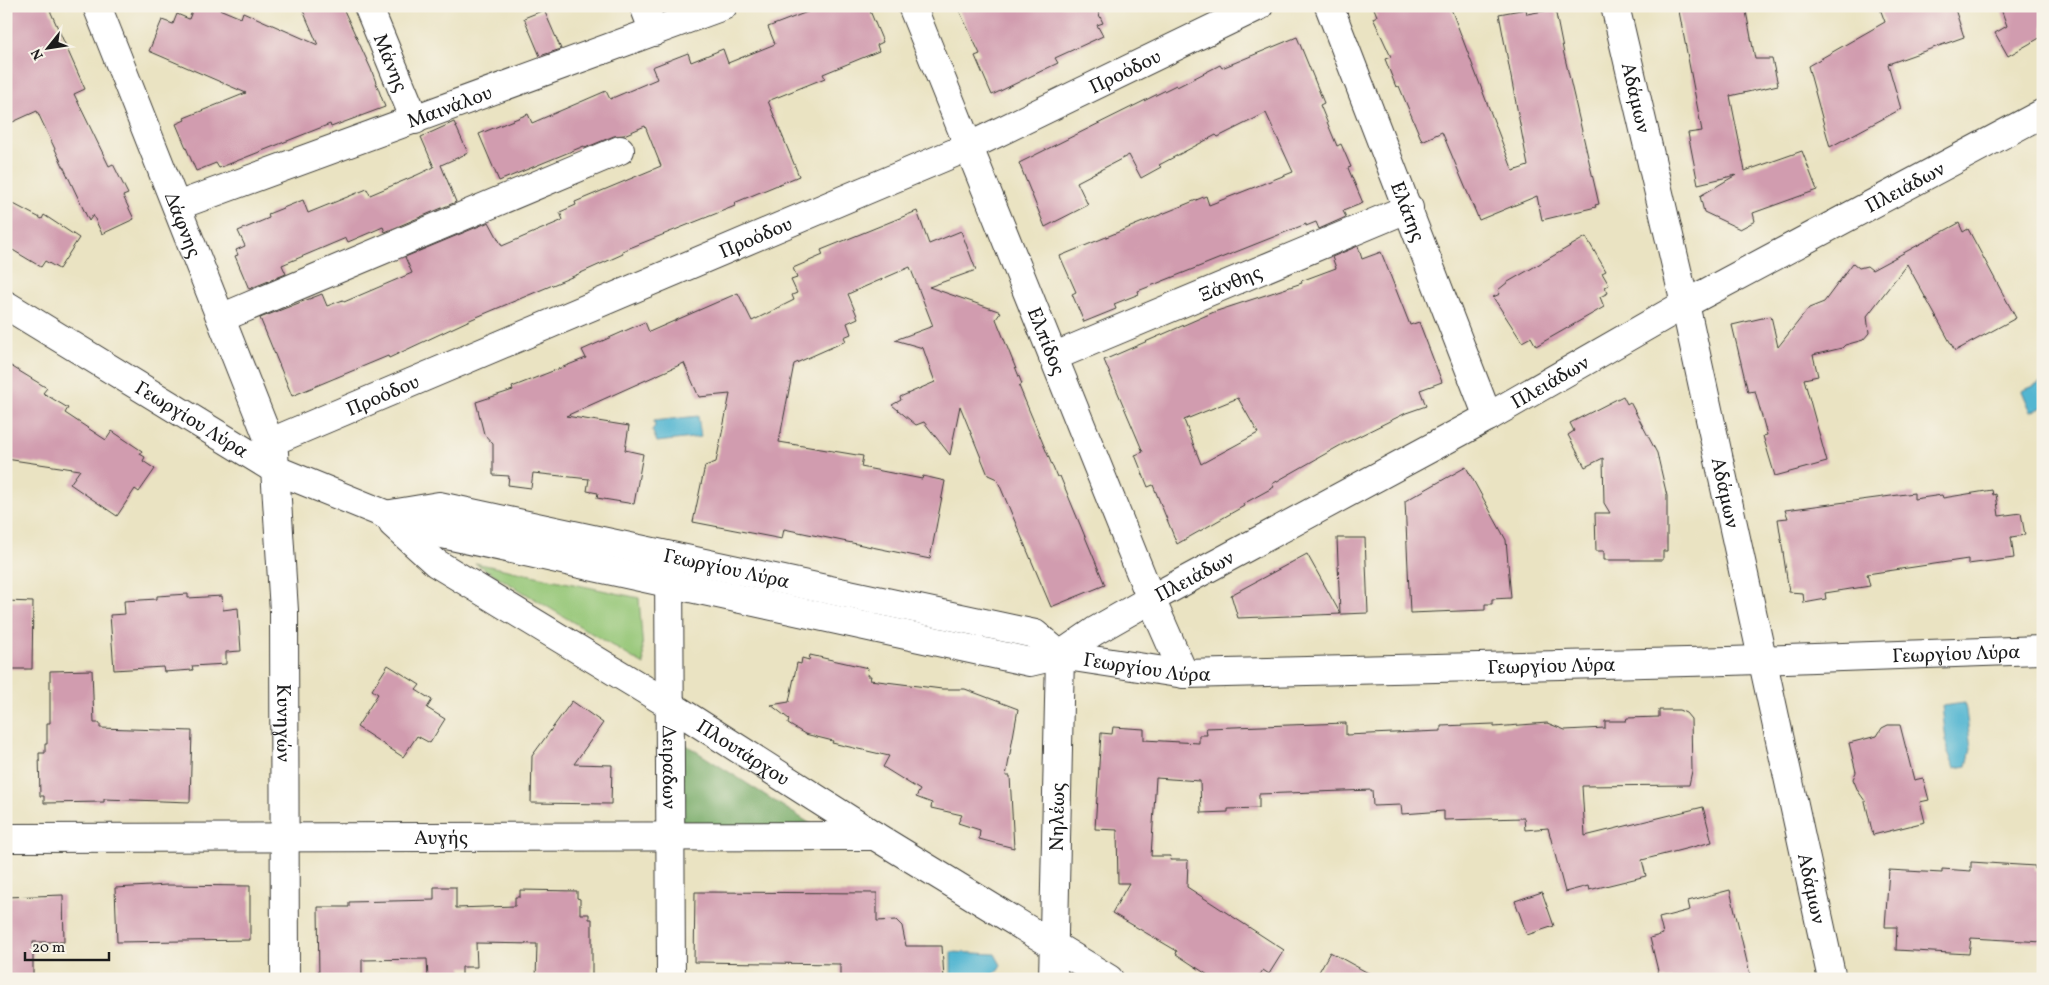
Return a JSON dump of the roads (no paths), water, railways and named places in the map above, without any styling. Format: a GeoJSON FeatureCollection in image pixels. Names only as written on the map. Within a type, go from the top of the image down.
{"type":"FeatureCollection","features":[{"type":"Feature","properties":{"kind":"street","name":"Δάφνης"},"geometry":{"type":"LineString","coordinates":[[97,6],[271,442]]}},
{"type":"Feature","properties":{"kind":"street","name":"Μάνης"},"geometry":{"type":"LineString","coordinates":[[368,6],[415,120]]}},
{"type":"Feature","properties":{"kind":"street"},"geometry":{"type":"LineString","coordinates":[[644,6],[654,32]]}},
{"type":"Feature","properties":{"kind":"street","name":"Μαινάλου"},"geometry":{"type":"LineString","coordinates":[[177,206],[722,6]]}},
{"type":"Feature","properties":{"kind":"street","name":"Ελπίδος"},"geometry":{"type":"LineString","coordinates":[[912,6],[1151,599],[1184,674]]}},
{"type":"Feature","properties":{"kind":"street","name":"Προόδου"},"geometry":{"type":"LineString","coordinates":[[271,442],[968,147],[1260,6]]}},
{"type":"Feature","properties":{"kind":"street","name":"Ελάτης"},"geometry":{"type":"LineString","coordinates":[[1328,6],[1488,417]]}},
{"type":"Feature","properties":{"kind":"street","name":"Αδάμων"},"geometry":{"type":"LineString","coordinates":[[1615,6],[1685,304],[1832,979]]}},
{"type":"Feature","properties":{"kind":"street","name":"Πλειάδων"},"geometry":{"type":"LineString","coordinates":[[1060,656],[1095,631],[1151,599],[1488,417],[1685,304],[2043,113]]}},
{"type":"Feature","properties":{"kind":"street"},"geometry":{"type":"LineString","coordinates":[[221,318],[620,150]]}},
{"type":"Feature","properties":{"kind":"street","name":"Ξάνθης"},"geometry":{"type":"LineString","coordinates":[[1053,357],[1408,208]]}},
{"type":"Feature","properties":{"kind":"street","name":"Γεωργίου Λύρα"},"geometry":{"type":"LineString","coordinates":[[6,305],[274,469],[424,530],[1030,662],[1060,656],[1184,674],[2043,650]]}},
{"type":"Feature","properties":{"kind":"street"},"geometry":{"type":"LineString","coordinates":[[271,442],[274,469]]}},
{"type":"Feature","properties":{"kind":"street","name":"Κυνηγών"},"geometry":{"type":"LineString","coordinates":[[274,469],[284,611],[285,979]]}},
{"type":"Feature","properties":{"kind":"street","name":"Γεωργίου Λύρα"},"geometry":{"type":"LineString","coordinates":[[385,515],[438,506],[1035,634],[1060,656]]}},
{"type":"Feature","properties":{"kind":"street","name":"Πλουτάρχου"},"geometry":{"type":"LineString","coordinates":[[385,515],[436,563],[670,705],[875,836],[1109,979]]}},
{"type":"Feature","properties":{"kind":"street","name":"Δειραδων"},"geometry":{"type":"LineString","coordinates":[[669,555],[671,979]]}},
{"type":"Feature","properties":{"kind":"street","name":"Νηλέως"},"geometry":{"type":"LineString","coordinates":[[1053,979],[1052,944],[1060,656]]}},
{"type":"Feature","properties":{"kind":"street","name":"Αυγής"},"geometry":{"type":"LineString","coordinates":[[6,838],[875,836]]}},
{"type":"Feature","properties":{"kind":"water"},"geometry":{"type":"Polygon","coordinates":[[[2043,382],[2043,407],[2031,412],[2022,391],[2043,382]]]}},
{"type":"Feature","properties":{"kind":"water"},"geometry":{"type":"Polygon","coordinates":[[[698,416],[701,437],[657,442],[652,430],[655,426],[654,421],[698,416]]]}},
{"type":"Feature","properties":{"kind":"water"},"geometry":{"type":"Polygon","coordinates":[[[1965,703],[1971,749],[1967,766],[1955,768],[1947,750],[1942,706],[1965,703]]]}},
{"type":"Feature","properties":{"kind":"water"},"geometry":{"type":"Polygon","coordinates":[[[951,952],[995,954],[1001,965],[998,971],[987,976],[951,976],[951,952]]]}}]}
